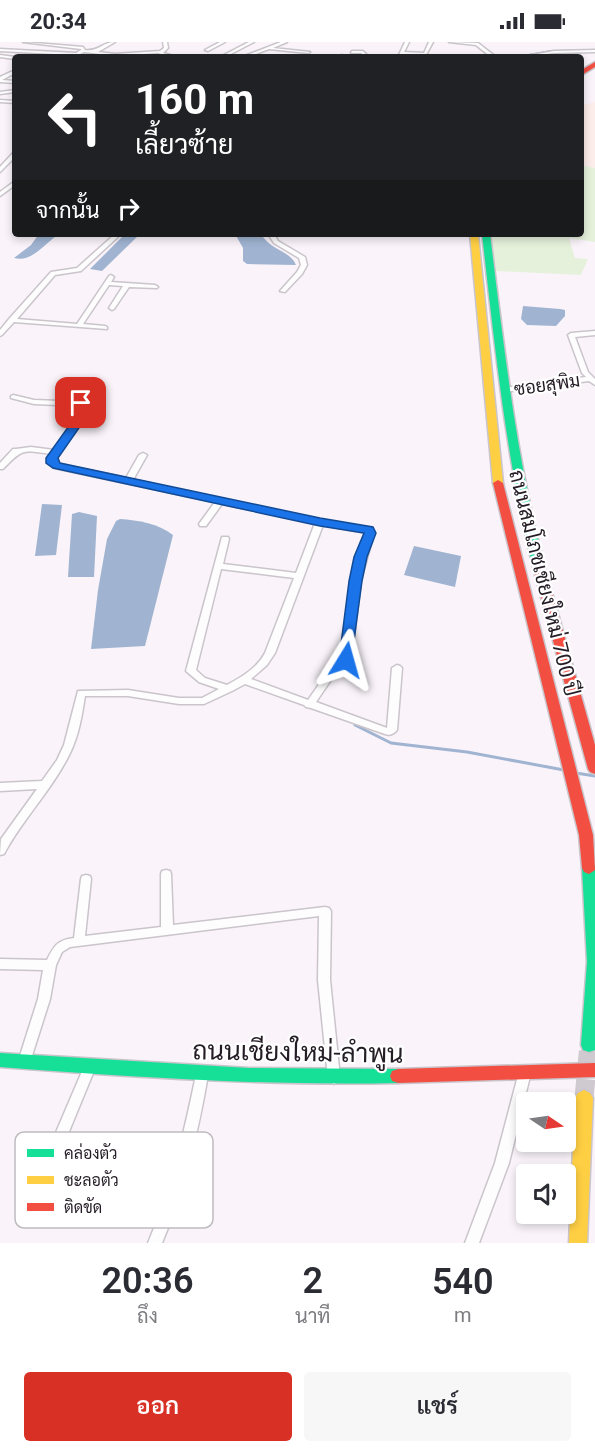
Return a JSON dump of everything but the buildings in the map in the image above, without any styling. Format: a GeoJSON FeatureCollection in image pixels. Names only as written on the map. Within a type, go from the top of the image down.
{"type":"FeatureCollection","features":[{"type":"Feature","properties":{"kind":"main road","name":"ถนนสมโภชเชียงใหม่ 700 ปี"},"geometry":{"type":"LineString","coordinates":[[474,237],[497,478],[586,835],[592,893],[595,962],[589,1045]]}},
{"type":"Feature","properties":{"kind":"main road","name":"ถนนสมโภชเชียงใหม่ 700 ปี"},"geometry":{"type":"LineString","coordinates":[[486,237],[505,390],[529,531],[594,767]]}},
{"type":"Feature","properties":{"kind":"main road","name":"ถนนเชียงใหม่-ลำพูน"},"geometry":{"type":"LineString","coordinates":[[0,1060],[201,1074],[334,1078],[595,1070]]}},
{"type":"Feature","properties":{"kind":"main road"},"geometry":{"type":"LineString","coordinates":[[578,1243],[584,1098]]}},
{"type":"Feature","properties":{"kind":"street"},"geometry":{"type":"LineString","coordinates":[[25,42],[73,45],[83,48],[83,51]]}},
{"type":"Feature","properties":{"kind":"street"},"geometry":{"type":"LineString","coordinates":[[73,45],[82,42]]}},
{"type":"Feature","properties":{"kind":"street"},"geometry":{"type":"LineString","coordinates":[[93,53],[113,42]]}},
{"type":"Feature","properties":{"kind":"street"},"geometry":{"type":"LineString","coordinates":[[160,52],[166,48],[165,42]]}},
{"type":"Feature","properties":{"kind":"street"},"geometry":{"type":"LineString","coordinates":[[207,50],[223,42]]}},
{"type":"Feature","properties":{"kind":"street"},"geometry":{"type":"LineString","coordinates":[[245,42],[307,53]]}},
{"type":"Feature","properties":{"kind":"street"},"geometry":{"type":"LineString","coordinates":[[228,54],[252,42]]}},
{"type":"Feature","properties":{"kind":"street"},"geometry":{"type":"LineString","coordinates":[[253,54],[285,42]]}},
{"type":"Feature","properties":{"kind":"street"},"geometry":{"type":"LineString","coordinates":[[451,42],[477,44],[490,54]]}},
{"type":"Feature","properties":{"kind":"street"},"geometry":{"type":"LineString","coordinates":[[549,42],[555,52]]}},
{"type":"Feature","properties":{"kind":"street"},"geometry":{"type":"LineString","coordinates":[[572,42],[577,51]]}},
{"type":"Feature","properties":{"kind":"street"},"geometry":{"type":"LineString","coordinates":[[0,50],[77,54],[83,51],[109,54]]}},
{"type":"Feature","properties":{"kind":"street"},"geometry":{"type":"LineString","coordinates":[[38,54],[42,51]]}},
{"type":"Feature","properties":{"kind":"street"},"geometry":{"type":"LineString","coordinates":[[543,54],[595,51]]}},
{"type":"Feature","properties":{"kind":"street"},"geometry":{"type":"LineString","coordinates":[[137,54],[160,52],[166,54]]}},
{"type":"Feature","properties":{"kind":"street"},"geometry":{"type":"LineString","coordinates":[[352,52],[366,54]]}},
{"type":"Feature","properties":{"kind":"street"},"geometry":{"type":"LineString","coordinates":[[0,79],[12,71]]}},
{"type":"Feature","properties":{"kind":"street"},"geometry":{"type":"LineString","coordinates":[[6,74],[12,77]]}},
{"type":"Feature","properties":{"kind":"street"},"geometry":{"type":"LineString","coordinates":[[0,160],[12,161]]}},
{"type":"Feature","properties":{"kind":"street"},"geometry":{"type":"LineString","coordinates":[[1,168],[12,161]]}},
{"type":"Feature","properties":{"kind":"street"},"geometry":{"type":"LineString","coordinates":[[0,334],[53,273],[79,270],[115,237]]}},
{"type":"Feature","properties":{"kind":"street"},"geometry":{"type":"LineString","coordinates":[[273,237],[276,242],[302,257],[304,265],[300,273],[283,291]]}},
{"type":"Feature","properties":{"kind":"street"},"geometry":{"type":"LineString","coordinates":[[79,326],[109,280],[127,285],[156,287]]}},
{"type":"Feature","properties":{"kind":"street"},"geometry":{"type":"LineString","coordinates":[[112,309],[127,285]]}},
{"type":"Feature","properties":{"kind":"street"},"geometry":{"type":"LineString","coordinates":[[12,320],[105,328]]}},
{"type":"Feature","properties":{"kind":"street"},"geometry":{"type":"LineString","coordinates":[[592,381],[579,359],[572,336],[575,333],[594,334]]}},
{"type":"Feature","properties":{"kind":"street","name":"ซอยสุพิม"},"geometry":{"type":"LineString","coordinates":[[505,390],[592,381]]}},
{"type":"Feature","properties":{"kind":"street"},"geometry":{"type":"LineString","coordinates":[[13,397],[34,402],[86,404],[84,412],[56,453],[52,463],[57,466],[320,522],[364,529],[370,533],[361,557],[356,581],[346,660],[332,672],[309,705]]}},
{"type":"Feature","properties":{"kind":"street"},"geometry":{"type":"LineString","coordinates":[[0,467],[16,451],[31,449],[56,453]]}},
{"type":"Feature","properties":{"kind":"street"},"geometry":{"type":"LineString","coordinates":[[128,481],[143,455]]}},
{"type":"Feature","properties":{"kind":"street"},"geometry":{"type":"LineString","coordinates":[[203,524],[221,500]]}},
{"type":"Feature","properties":{"kind":"street"},"geometry":{"type":"LineString","coordinates":[[0,851],[8,835],[62,760],[69,744],[81,693],[128,693],[193,702],[215,697],[244,680],[264,663],[270,653],[320,522]]}},
{"type":"Feature","properties":{"kind":"street"},"geometry":{"type":"LineString","coordinates":[[225,539],[191,671],[202,680],[229,688]]}},
{"type":"Feature","properties":{"kind":"street"},"geometry":{"type":"LineString","coordinates":[[218,566],[299,576]]}},
{"type":"Feature","properties":{"kind":"street"},"geometry":{"type":"LineString","coordinates":[[244,680],[309,705],[391,732],[397,668]]}},
{"type":"Feature","properties":{"kind":"street"},"geometry":{"type":"LineString","coordinates":[[0,787],[44,784]]}},
{"type":"Feature","properties":{"kind":"street"},"geometry":{"type":"LineString","coordinates":[[166,874],[166,930]]}},
{"type":"Feature","properties":{"kind":"street"},"geometry":{"type":"LineString","coordinates":[[73,942],[86,879]]}},
{"type":"Feature","properties":{"kind":"street"},"geometry":{"type":"LineString","coordinates":[[24,1062],[44,999],[50,965],[58,949],[73,942],[325,911],[324,980],[334,1078]]}},
{"type":"Feature","properties":{"kind":"street"},"geometry":{"type":"LineString","coordinates":[[0,964],[50,965]]}},
{"type":"Feature","properties":{"kind":"street"},"geometry":{"type":"LineString","coordinates":[[62,1132],[90,1066]]}},
{"type":"Feature","properties":{"kind":"street"},"geometry":{"type":"LineString","coordinates":[[472,1243],[502,1163],[525,1072]]}},
{"type":"Feature","properties":{"kind":"street"},"geometry":{"type":"LineString","coordinates":[[191,1132],[201,1074]]}},
{"type":"Feature","properties":{"kind":"street"},"geometry":{"type":"LineString","coordinates":[[155,1243],[162,1228]]}},
{"type":"Feature","properties":{"kind":"shaded area"},"geometry":{"type":"Polygon","coordinates":[[[595,102],[595,168],[584,166],[584,105],[595,102]]]}},
{"type":"Feature","properties":{"kind":"green space"},"geometry":{"type":"Polygon","coordinates":[[[584,166],[595,168],[595,242],[569,238],[575,258],[588,259],[581,275],[496,271],[491,237],[584,237],[584,166]]]}},
{"type":"Feature","properties":{"kind":"water"},"geometry":{"type":"Polygon","coordinates":[[[37,237],[55,237],[27,258],[14,258],[31,245],[37,237]]]}},
{"type":"Feature","properties":{"kind":"water"},"geometry":{"type":"Polygon","coordinates":[[[122,237],[137,237],[102,271],[90,269],[122,237]]]}},
{"type":"Feature","properties":{"kind":"water"},"geometry":{"type":"Polygon","coordinates":[[[237,237],[263,237],[289,256],[296,265],[247,264],[243,261],[243,248],[237,237]]]}},
{"type":"Feature","properties":{"kind":"water"},"geometry":{"type":"Polygon","coordinates":[[[523,306],[565,310],[565,316],[556,326],[527,325],[521,319],[523,306]]]}},
{"type":"Feature","properties":{"kind":"water"},"geometry":{"type":"Polygon","coordinates":[[[42,504],[62,505],[56,555],[35,556],[42,504]]]}},
{"type":"Feature","properties":{"kind":"water"},"geometry":{"type":"Polygon","coordinates":[[[79,512],[97,516],[94,577],[68,577],[72,514],[79,512]]]}},
{"type":"Feature","properties":{"kind":"water"},"geometry":{"type":"Polygon","coordinates":[[[120,519],[148,523],[173,535],[145,646],[91,649],[107,539],[116,521],[120,519]]]}},
{"type":"Feature","properties":{"kind":"water"},"geometry":{"type":"Polygon","coordinates":[[[414,546],[461,556],[455,587],[404,575],[414,546]]]}},
{"type":"Feature","properties":{"kind":"waterway"},"geometry":{"type":"LineString","coordinates":[[532,54],[595,50]]}},
{"type":"Feature","properties":{"kind":"waterway"},"geometry":{"type":"LineString","coordinates":[[355,725],[391,743],[467,752],[564,770]]}},
{"type":"Feature","properties":{"kind":"waterway"},"geometry":{"type":"LineString","coordinates":[[576,773],[595,776]]}},
{"type":"Feature","properties":{"kind":"tunnel"},"geometry":{"type":"LineString","coordinates":[[584,1098],[589,1045]]}},
{"type":"Feature","properties":{"kind":"traffic: fast"},"geometry":{"type":"LineString","coordinates":[[486,237],[513,446],[529,530],[540,571]]}},
{"type":"Feature","properties":{"kind":"traffic: fast"},"geometry":{"type":"LineString","coordinates":[[589,868],[595,962],[589,1045]]}},
{"type":"Feature","properties":{"kind":"traffic: fast"},"geometry":{"type":"LineString","coordinates":[[0,1060],[149,1071],[298,1077],[398,1076]]}},
{"type":"Feature","properties":{"kind":"traffic: slow"},"geometry":{"type":"LineString","coordinates":[[474,237],[498,483]]}},
{"type":"Feature","properties":{"kind":"traffic: slow"},"geometry":{"type":"LineString","coordinates":[[578,1243],[584,1098]]}},
{"type":"Feature","properties":{"kind":"traffic: jam"},"geometry":{"type":"LineString","coordinates":[[584,71],[595,64]]}},
{"type":"Feature","properties":{"kind":"traffic: jam"},"geometry":{"type":"LineString","coordinates":[[498,483],[586,835],[589,868]]}},
{"type":"Feature","properties":{"kind":"traffic: jam"},"geometry":{"type":"LineString","coordinates":[[540,571],[595,769]]}},
{"type":"Feature","properties":{"kind":"traffic: jam"},"geometry":{"type":"LineString","coordinates":[[398,1076],[595,1070]]}},
{"type":"Feature","properties":{"kind":"route"},"geometry":{"type":"LineString","coordinates":[[81,403],[86,404],[87,407],[52,458],[52,463],[57,466],[320,522],[368,530],[370,533],[361,557],[356,581],[346,660]]}}]}
